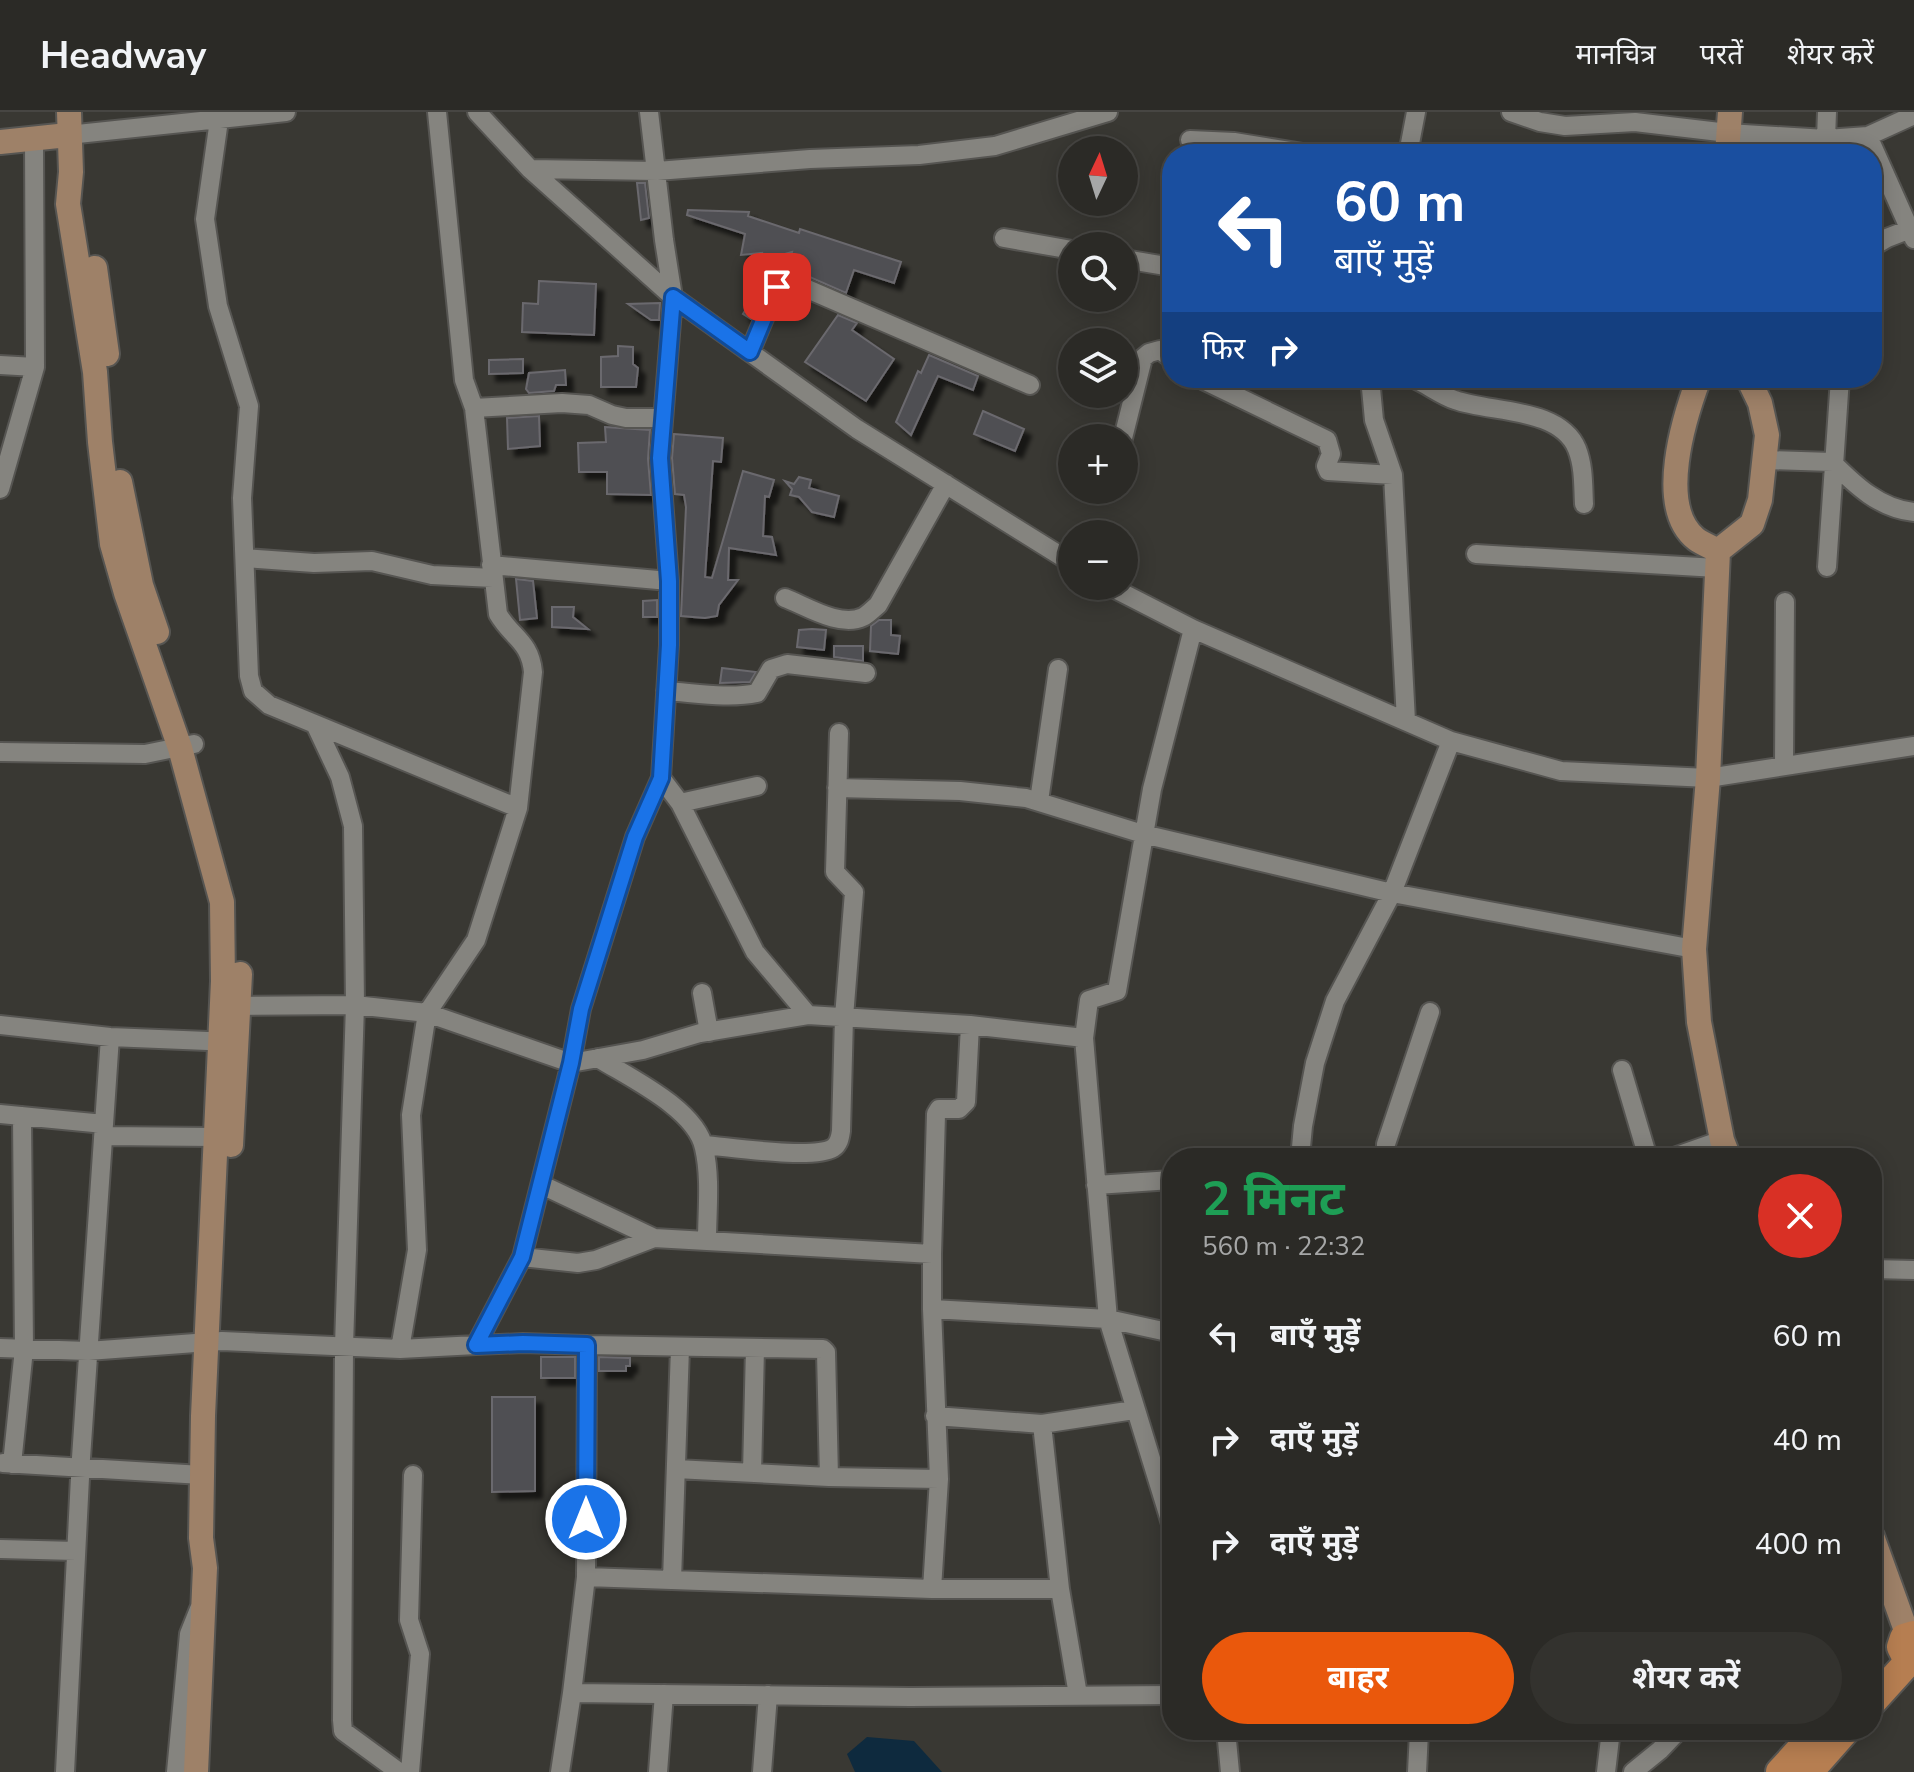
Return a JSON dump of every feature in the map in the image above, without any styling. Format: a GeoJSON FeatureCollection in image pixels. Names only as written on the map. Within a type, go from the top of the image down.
{"type":"FeatureCollection","features":[{"type":"Feature","properties":{"kind":"main road"},"geometry":{"type":"LineString","coordinates":[[1882,1668],[1910,1647]]}},
{"type":"Feature","properties":{"kind":"main road"},"geometry":{"type":"LineString","coordinates":[[1882,1688],[1910,1647]]}},
{"type":"Feature","properties":{"kind":"main road"},"geometry":{"type":"LineString","coordinates":[[1780,1772],[1809,1740]]}},
{"type":"Feature","properties":{"kind":"main road"},"geometry":{"type":"LineString","coordinates":[[1809,1772],[1837,1740]]}},
{"type":"Feature","properties":{"kind":"street"},"geometry":{"type":"LineString","coordinates":[[0,142],[34,140],[68,124],[286,112]]}},
{"type":"Feature","properties":{"kind":"street"},"geometry":{"type":"LineString","coordinates":[[400,1349],[417,1250],[411,1115],[427,1013],[476,940],[518,808],[533,672],[531,654],[524,642],[505,626],[498,614],[474,408],[464,380],[437,112]]}},
{"type":"Feature","properties":{"kind":"street"},"geometry":{"type":"LineString","coordinates":[[477,112],[530,169],[673,297],[857,429],[1058,554]]}},
{"type":"Feature","properties":{"kind":"street"},"geometry":{"type":"LineString","coordinates":[[476,1345],[522,1257],[542,1185],[581,1009],[635,837],[661,778],[669,581],[660,458],[673,297],[649,112]]}},
{"type":"Feature","properties":{"kind":"street"},"geometry":{"type":"LineString","coordinates":[[530,169],[657,171],[810,159],[919,155],[995,146],[1108,112]]}},
{"type":"Feature","properties":{"kind":"street"},"geometry":{"type":"LineString","coordinates":[[1410,144],[1416,112]]}},
{"type":"Feature","properties":{"kind":"street"},"geometry":{"type":"LineString","coordinates":[[1511,112],[1540,122],[1565,126],[1635,122],[1728,133],[1826,139],[1868,136],[1912,114]]}},
{"type":"Feature","properties":{"kind":"street"},"geometry":{"type":"LineString","coordinates":[[1826,139],[1827,112]]}},
{"type":"Feature","properties":{"kind":"street"},"geometry":{"type":"LineString","coordinates":[[226,117],[205,219],[218,306],[249,406],[242,498],[249,676],[253,691],[269,705],[518,808]]}},
{"type":"Feature","properties":{"kind":"street"},"geometry":{"type":"LineString","coordinates":[[68,124],[71,172],[84,210],[104,317],[122,499],[141,585],[187,746],[222,842],[237,917],[214,1342],[202,1475],[201,1538],[205,1568],[196,1772]]}},
{"type":"Feature","properties":{"kind":"street"},"geometry":{"type":"LineString","coordinates":[[1868,136],[1872,144]]}},
{"type":"Feature","properties":{"kind":"street"},"geometry":{"type":"LineString","coordinates":[[0,489],[35,367],[34,140]]}},
{"type":"Feature","properties":{"kind":"street"},"geometry":{"type":"LineString","coordinates":[[1190,140],[1246,144]]}},
{"type":"Feature","properties":{"kind":"street"},"geometry":{"type":"LineString","coordinates":[[1882,167],[1912,234],[1882,241]]}},
{"type":"Feature","properties":{"kind":"street"},"geometry":{"type":"LineString","coordinates":[[1004,238],[1058,248]]}},
{"type":"Feature","properties":{"kind":"street"},"geometry":{"type":"LineString","coordinates":[[1138,261],[1162,265]]}},
{"type":"Feature","properties":{"kind":"street"},"geometry":{"type":"LineString","coordinates":[[750,352],[777,287],[783,282],[791,282],[1030,385]]}},
{"type":"Feature","properties":{"kind":"street"},"geometry":{"type":"LineString","coordinates":[[1126,424],[1143,358],[1149,353],[1162,352]]}},
{"type":"Feature","properties":{"kind":"street"},"geometry":{"type":"LineString","coordinates":[[0,365],[35,367]]}},
{"type":"Feature","properties":{"kind":"street"},"geometry":{"type":"LineString","coordinates":[[1220,388],[1327,440],[1331,454],[1326,466],[1328,471],[1393,475]]}},
{"type":"Feature","properties":{"kind":"street"},"geometry":{"type":"LineString","coordinates":[[1371,388],[1374,420],[1393,475],[1406,721]]}},
{"type":"Feature","properties":{"kind":"street"},"geometry":{"type":"LineString","coordinates":[[1431,388],[1453,400],[1538,417],[1560,429],[1576,446],[1579,455],[1584,504]]}},
{"type":"Feature","properties":{"kind":"street"},"geometry":{"type":"LineString","coordinates":[[1696,388],[1678,445],[1674,482],[1679,512],[1694,538],[1718,560]]}},
{"type":"Feature","properties":{"kind":"street"},"geometry":{"type":"LineString","coordinates":[[1726,1148],[1699,1022],[1694,949],[1708,778],[1718,560],[1752,524],[1760,500],[1766,460],[1767,435],[1760,403],[1753,388]]}},
{"type":"Feature","properties":{"kind":"street"},"geometry":{"type":"LineString","coordinates":[[1827,567],[1839,388]]}},
{"type":"Feature","properties":{"kind":"street"},"geometry":{"type":"LineString","coordinates":[[474,408],[562,403],[589,405],[626,418],[662,418]]}},
{"type":"Feature","properties":{"kind":"street"},"geometry":{"type":"LineString","coordinates":[[1766,460],[1832,462],[1873,499],[1887,506],[1914,512]]}},
{"type":"Feature","properties":{"kind":"street"},"geometry":{"type":"LineString","coordinates":[[785,598],[838,619],[864,617],[878,605],[946,484]]}},
{"type":"Feature","properties":{"kind":"street"},"geometry":{"type":"LineString","coordinates":[[1476,554],[1718,560]]}},
{"type":"Feature","properties":{"kind":"street"},"geometry":{"type":"LineString","coordinates":[[245,558],[314,563],[372,561],[432,575],[492,572],[669,581]]}},
{"type":"Feature","properties":{"kind":"street"},"geometry":{"type":"LineString","coordinates":[[1136,600],[1193,629],[1451,741],[1561,771],[1708,778],[1914,746]]}},
{"type":"Feature","properties":{"kind":"street"},"geometry":{"type":"LineString","coordinates":[[1784,765],[1785,602]]}},
{"type":"Feature","properties":{"kind":"street"},"geometry":{"type":"LineString","coordinates":[[1162,1496],[1108,1319],[1084,1038],[1089,1000],[1117,991],[1152,789],[1193,629]]}},
{"type":"Feature","properties":{"kind":"street"},"geometry":{"type":"LineString","coordinates":[[666,691],[738,696],[757,693],[771,669],[787,664],[866,673]]}},
{"type":"Feature","properties":{"kind":"street"},"geometry":{"type":"LineString","coordinates":[[1039,801],[1058,669]]}},
{"type":"Feature","properties":{"kind":"street"},"geometry":{"type":"LineString","coordinates":[[315,724],[340,777],[353,826],[355,1005],[344,1346],[343,1731],[399,1772]]}},
{"type":"Feature","properties":{"kind":"street"},"geometry":{"type":"LineString","coordinates":[[704,1145],[810,1153],[831,1149],[838,1142],[854,892],[835,872],[839,733]]}},
{"type":"Feature","properties":{"kind":"street"},"geometry":{"type":"LineString","coordinates":[[1301,1148],[1315,1063],[1335,1001],[1392,893],[1451,741]]}},
{"type":"Feature","properties":{"kind":"street"},"geometry":{"type":"LineString","coordinates":[[0,752],[145,754],[187,746]]}},
{"type":"Feature","properties":{"kind":"street"},"geometry":{"type":"LineString","coordinates":[[661,778],[680,803],[755,952],[808,1015]]}},
{"type":"Feature","properties":{"kind":"street"},"geometry":{"type":"LineString","coordinates":[[680,803],[757,786]]}},
{"type":"Feature","properties":{"kind":"street"},"geometry":{"type":"LineString","coordinates":[[837,788],[960,791],[1026,798],[1143,834],[1392,893],[1694,949]]}},
{"type":"Feature","properties":{"kind":"street"},"geometry":{"type":"LineString","coordinates":[[702,993],[709,1032]]}},
{"type":"Feature","properties":{"kind":"street"},"geometry":{"type":"LineString","coordinates":[[230,1006],[355,1005],[427,1013],[571,1063],[643,1050],[709,1032],[808,1015],[970,1025],[1084,1038]]}},
{"type":"Feature","properties":{"kind":"street"},"geometry":{"type":"LineString","coordinates":[[1386,1148],[1430,1012]]}},
{"type":"Feature","properties":{"kind":"street"},"geometry":{"type":"LineString","coordinates":[[0,1025],[110,1037],[229,1042]]}},
{"type":"Feature","properties":{"kind":"street"},"geometry":{"type":"LineString","coordinates":[[932,1589],[939,1479],[932,1309],[936,1114],[939,1109],[959,1109],[966,1102],[970,1025]]}},
{"type":"Feature","properties":{"kind":"street"},"geometry":{"type":"LineString","coordinates":[[65,1772],[80,1469],[110,1037]]}},
{"type":"Feature","properties":{"kind":"street"},"geometry":{"type":"LineString","coordinates":[[205,1568],[214,1548],[215,1137],[229,1042]]}},
{"type":"Feature","properties":{"kind":"street"},"geometry":{"type":"LineString","coordinates":[[598,1058],[661,1097],[686,1118],[704,1145],[708,1178],[707,1241]]}},
{"type":"Feature","properties":{"kind":"street"},"geometry":{"type":"LineString","coordinates":[[1622,1070],[1644,1148]]}},
{"type":"Feature","properties":{"kind":"street"},"geometry":{"type":"LineString","coordinates":[[0,1114],[104,1130],[215,1137]]}},
{"type":"Feature","properties":{"kind":"street"},"geometry":{"type":"LineString","coordinates":[[22,1116],[24,1349],[6,1463],[202,1475]]}},
{"type":"Feature","properties":{"kind":"street"},"geometry":{"type":"LineString","coordinates":[[1096,1185],[1162,1181]]}},
{"type":"Feature","properties":{"kind":"street"},"geometry":{"type":"LineString","coordinates":[[542,1185],[654,1238],[932,1254]]}},
{"type":"Feature","properties":{"kind":"street"},"geometry":{"type":"LineString","coordinates":[[522,1257],[578,1263],[596,1260],[654,1238]]}},
{"type":"Feature","properties":{"kind":"street"},"geometry":{"type":"LineString","coordinates":[[1882,1269],[1914,1270]]}},
{"type":"Feature","properties":{"kind":"street"},"geometry":{"type":"LineString","coordinates":[[932,1309],[1108,1319],[1162,1331]]}},
{"type":"Feature","properties":{"kind":"street"},"geometry":{"type":"LineString","coordinates":[[0,1348],[88,1351],[214,1342],[400,1349],[523,1343],[819,1349],[826,1352],[829,1477]]}},
{"type":"Feature","properties":{"kind":"street"},"geometry":{"type":"LineString","coordinates":[[560,1772],[586,1577],[587,1345]]}},
{"type":"Feature","properties":{"kind":"street"},"geometry":{"type":"LineString","coordinates":[[672,1580],[680,1348]]}},
{"type":"Feature","properties":{"kind":"street"},"geometry":{"type":"LineString","coordinates":[[752,1473],[755,1348]]}},
{"type":"Feature","properties":{"kind":"street"},"geometry":{"type":"LineString","coordinates":[[935,1416],[1042,1424],[1134,1410]]}},
{"type":"Feature","properties":{"kind":"street"},"geometry":{"type":"LineString","coordinates":[[1042,1424],[1060,1589],[1078,1695]]}},
{"type":"Feature","properties":{"kind":"street"},"geometry":{"type":"LineString","coordinates":[[676,1469],[939,1479]]}},
{"type":"Feature","properties":{"kind":"street"},"geometry":{"type":"LineString","coordinates":[[410,1772],[420,1654],[409,1620],[413,1475]]}},
{"type":"Feature","properties":{"kind":"street"},"geometry":{"type":"LineString","coordinates":[[0,1549],[76,1551]]}},
{"type":"Feature","properties":{"kind":"street"},"geometry":{"type":"LineString","coordinates":[[1882,1565],[1910,1647]]}},
{"type":"Feature","properties":{"kind":"street"},"geometry":{"type":"LineString","coordinates":[[586,1577],[932,1589],[1060,1589]]}},
{"type":"Feature","properties":{"kind":"street"},"geometry":{"type":"LineString","coordinates":[[176,1772],[189,1634],[204,1596]]}},
{"type":"Feature","properties":{"kind":"street"},"geometry":{"type":"LineString","coordinates":[[572,1693],[1162,1695]]}},
{"type":"Feature","properties":{"kind":"street"},"geometry":{"type":"LineString","coordinates":[[658,1772],[664,1694]]}},
{"type":"Feature","properties":{"kind":"street"},"geometry":{"type":"LineString","coordinates":[[762,1772],[768,1695]]}},
{"type":"Feature","properties":{"kind":"street"},"geometry":{"type":"LineString","coordinates":[[1227,1740],[1230,1772]]}},
{"type":"Feature","properties":{"kind":"street"},"geometry":{"type":"LineString","coordinates":[[1417,1772],[1424,1740]]}},
{"type":"Feature","properties":{"kind":"street"},"geometry":{"type":"LineString","coordinates":[[1606,1772],[1610,1740]]}},
{"type":"Feature","properties":{"kind":"street"},"geometry":{"type":"LineString","coordinates":[[1633,1772],[1670,1740]]}},
{"type":"Feature","properties":{"kind":"water"},"geometry":{"type":"Polygon","coordinates":[[[867,1737],[914,1741],[942,1772],[855,1772],[847,1754],[867,1737]]]}},
{"type":"Feature","properties":{"kind":"building"},"geometry":{"type":"Polygon","coordinates":[[[637,183],[645,183],[649,218],[641,220],[637,183]]]}},
{"type":"Feature","properties":{"kind":"building"},"geometry":{"type":"Polygon","coordinates":[[[688,210],[749,212],[748,216],[799,233],[800,229],[901,262],[894,283],[854,270],[846,293],[787,270],[792,252],[760,261],[762,253],[741,255],[745,234],[687,215],[688,210]]]}},
{"type":"Feature","properties":{"kind":"building"},"geometry":{"type":"Polygon","coordinates":[[[539,281],[596,284],[594,335],[522,332],[523,303],[538,304],[539,281]]]}},
{"type":"Feature","properties":{"kind":"building"},"geometry":{"type":"Polygon","coordinates":[[[753,298],[758,301],[751,319],[743,314],[753,298]]]}},
{"type":"Feature","properties":{"kind":"building"},"geometry":{"type":"Polygon","coordinates":[[[660,303],[659,320],[651,320],[628,304],[660,303]]]}},
{"type":"Feature","properties":{"kind":"building"},"geometry":{"type":"Polygon","coordinates":[[[838,315],[857,323],[852,330],[894,359],[866,401],[805,362],[838,315]]]}},
{"type":"Feature","properties":{"kind":"building"},"geometry":{"type":"Polygon","coordinates":[[[618,346],[633,347],[633,364],[638,368],[636,387],[601,387],[601,357],[618,356],[618,346]]]}},
{"type":"Feature","properties":{"kind":"building"},"geometry":{"type":"Polygon","coordinates":[[[929,355],[978,376],[973,390],[938,376],[911,435],[896,422],[918,371],[921,373],[929,355]]]}},
{"type":"Feature","properties":{"kind":"building"},"geometry":{"type":"Polygon","coordinates":[[[523,359],[523,373],[489,374],[489,360],[523,359]]]}},
{"type":"Feature","properties":{"kind":"building"},"geometry":{"type":"Polygon","coordinates":[[[565,370],[566,385],[556,385],[554,391],[529,393],[526,389],[529,373],[565,370]]]}},
{"type":"Feature","properties":{"kind":"building"},"geometry":{"type":"Polygon","coordinates":[[[983,411],[1024,429],[1015,451],[974,434],[983,411]]]}},
{"type":"Feature","properties":{"kind":"building"},"geometry":{"type":"Polygon","coordinates":[[[539,416],[540,446],[508,449],[507,418],[539,416]]]}},
{"type":"Feature","properties":{"kind":"building"},"geometry":{"type":"Polygon","coordinates":[[[605,427],[650,430],[648,459],[651,495],[607,494],[607,472],[579,472],[578,443],[606,442],[605,427]]]}},
{"type":"Feature","properties":{"kind":"building"},"geometry":{"type":"Polygon","coordinates":[[[674,434],[723,438],[721,462],[713,461],[705,577],[712,578],[743,471],[774,480],[769,497],[765,496],[763,536],[772,537],[776,555],[729,548],[728,580],[738,580],[719,605],[717,616],[681,616],[686,507],[684,495],[675,494],[674,434]]]}},
{"type":"Feature","properties":{"kind":"building"},"geometry":{"type":"Polygon","coordinates":[[[799,477],[811,480],[809,488],[839,496],[834,517],[812,512],[799,497],[790,495],[792,489],[785,481],[794,484],[799,477]]]}},
{"type":"Feature","properties":{"kind":"building"},"geometry":{"type":"Polygon","coordinates":[[[516,579],[533,581],[537,618],[520,620],[516,579]]]}},
{"type":"Feature","properties":{"kind":"building"},"geometry":{"type":"Polygon","coordinates":[[[657,600],[657,617],[643,617],[643,601],[657,600]]]}},
{"type":"Feature","properties":{"kind":"building"},"geometry":{"type":"Polygon","coordinates":[[[552,607],[574,607],[573,617],[588,629],[552,627],[552,607]]]}},
{"type":"Feature","properties":{"kind":"building"},"geometry":{"type":"Polygon","coordinates":[[[879,620],[891,620],[891,635],[900,636],[898,654],[870,651],[871,626],[879,620]]]}},
{"type":"Feature","properties":{"kind":"building"},"geometry":{"type":"Polygon","coordinates":[[[799,630],[826,630],[824,650],[797,647],[799,630]]]}},
{"type":"Feature","properties":{"kind":"building"},"geometry":{"type":"Polygon","coordinates":[[[834,646],[863,646],[863,661],[834,657],[834,646]]]}},
{"type":"Feature","properties":{"kind":"building"},"geometry":{"type":"Polygon","coordinates":[[[722,668],[756,672],[750,682],[720,683],[722,668]]]}},
{"type":"Feature","properties":{"kind":"building"},"geometry":{"type":"Polygon","coordinates":[[[541,1357],[575,1357],[575,1378],[541,1378],[541,1357]]]}},
{"type":"Feature","properties":{"kind":"building"},"geometry":{"type":"Polygon","coordinates":[[[599,1357],[630,1358],[630,1366],[626,1366],[626,1371],[599,1371],[599,1357]]]}},
{"type":"Feature","properties":{"kind":"building"},"geometry":{"type":"Polygon","coordinates":[[[492,1397],[535,1397],[535,1491],[492,1492],[492,1397]]]}},
{"type":"Feature","properties":{"kind":"route"},"geometry":{"type":"LineString","coordinates":[[586,1519],[587,1345],[476,1345],[522,1257],[571,1063],[581,1009],[635,837],[661,778],[669,645],[669,581],[660,458],[673,297],[750,352],[777,287]]}}]}
